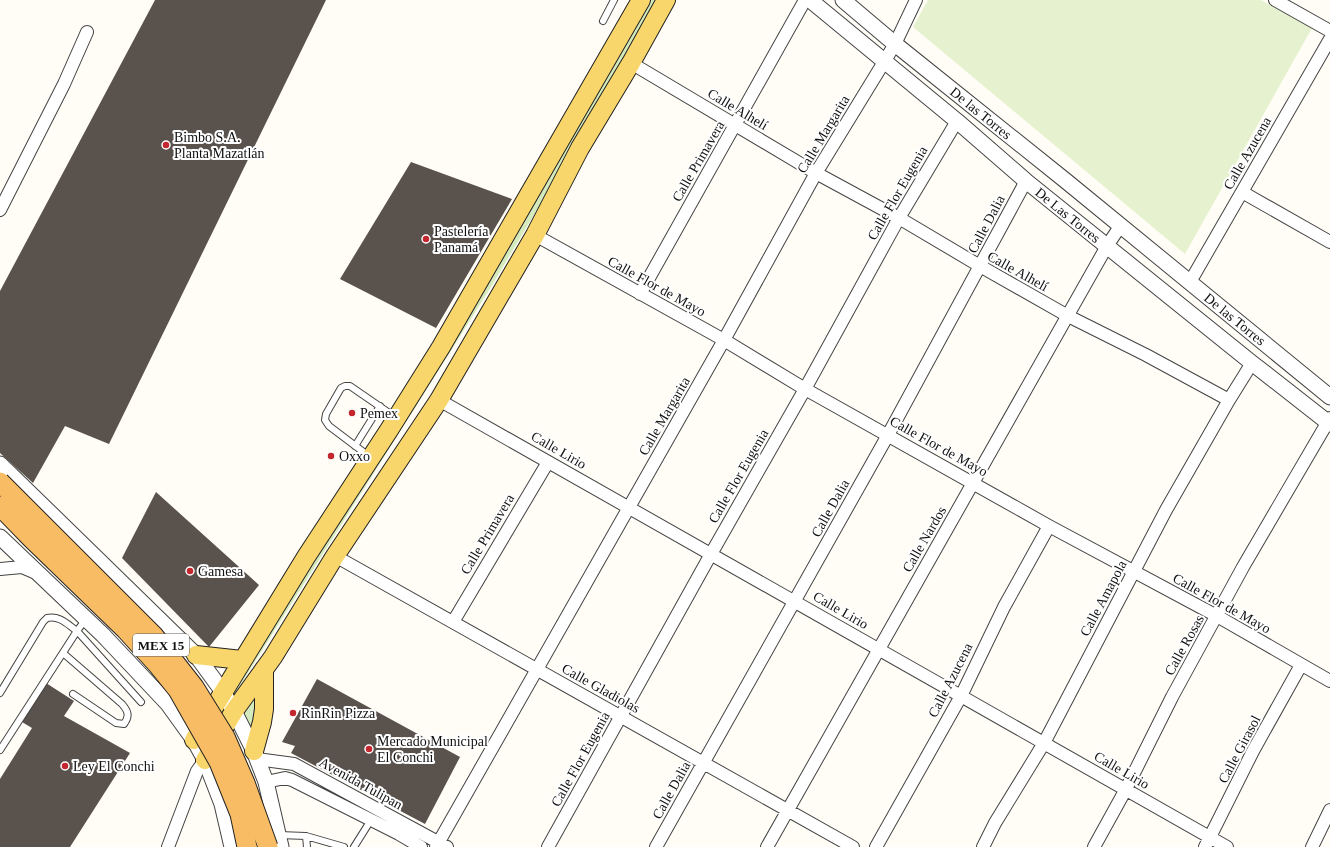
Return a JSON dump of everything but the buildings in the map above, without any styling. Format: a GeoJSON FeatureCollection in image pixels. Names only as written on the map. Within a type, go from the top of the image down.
{"type":"FeatureCollection","features":[{"type":"Feature","properties":{"kind":"highway","name":"MEX 15"},"geometry":{"type":"LineString","coordinates":[[0,482],[154,636],[194,688],[225,737],[245,783],[276,843]]}},
{"type":"Feature","properties":{"kind":"highway","name":"MEX 15"},"geometry":{"type":"LineString","coordinates":[[0,506],[126,630],[178,690],[220,762],[240,814],[237,846]]}},
{"type":"Feature","properties":{"kind":"main road"},"geometry":{"type":"LineString","coordinates":[[194,740],[306,557],[371,458],[445,340],[641,0]]}},
{"type":"Feature","properties":{"kind":"main road"},"geometry":{"type":"LineString","coordinates":[[201,765],[234,710],[275,654],[335,556],[439,400],[535,235],[580,148],[631,63],[666,0]]}},
{"type":"Feature","properties":{"kind":"main road"},"geometry":{"type":"LineString","coordinates":[[196,655],[242,660]]}},
{"type":"Feature","properties":{"kind":"main road"},"geometry":{"type":"LineString","coordinates":[[255,755],[264,709],[264,669]]}},
{"type":"Feature","properties":{"kind":"street","name":"Calle Primavera"},"geometry":{"type":"LineString","coordinates":[[640,294],[805,0]]}},
{"type":"Feature","properties":{"kind":"street","name":"De Las Torres"},"geometry":{"type":"LineString","coordinates":[[810,0],[957,121],[1026,181],[1252,364],[1329,421]]}},
{"type":"Feature","properties":{"kind":"street","name":"De las Torres"},"geometry":{"type":"LineString","coordinates":[[843,0],[895,44],[1120,225],[1330,397]]}},
{"type":"Feature","properties":{"kind":"street","name":"Calle Margarita"},"geometry":{"type":"LineString","coordinates":[[440,845],[724,340],[816,173],[895,44],[916,0]]}},
{"type":"Feature","properties":{"kind":"street"},"geometry":{"type":"LineString","coordinates":[[1275,0],[1330,31]]}},
{"type":"Feature","properties":{"kind":"street"},"geometry":{"type":"LineString","coordinates":[[0,210],[51,110],[88,32]]}},
{"type":"Feature","properties":{"kind":"street","name":"Calle Azucena"},"geometry":{"type":"LineString","coordinates":[[1190,282],[1330,39]]}},
{"type":"Feature","properties":{"kind":"street","name":"Calle Alhelí"},"geometry":{"type":"LineString","coordinates":[[631,63],[816,173],[899,218],[1068,316],[1146,355],[1229,400]]}},
{"type":"Feature","properties":{"kind":"street","name":"Calle Flor Eugenia"},"geometry":{"type":"LineString","coordinates":[[548,847],[711,554],[805,389],[899,218],[957,121]]}},
{"type":"Feature","properties":{"kind":"street","name":"Calle Dalia"},"geometry":{"type":"LineString","coordinates":[[656,847],[888,436],[1026,181]]}},
{"type":"Feature","properties":{"kind":"street"},"geometry":{"type":"LineString","coordinates":[[1242,192],[1329,239]]}},
{"type":"Feature","properties":{"kind":"street","name":"De las Torres"},"geometry":{"type":"LineString","coordinates":[[1107,246],[1120,225]]}},
{"type":"Feature","properties":{"kind":"street","name":"Calle Flor de Mayo"},"geometry":{"type":"LineString","coordinates":[[535,235],[724,340],[805,389],[888,436],[1049,526],[1217,616],[1330,681]]}},
{"type":"Feature","properties":{"kind":"street","name":"Calle Nardos"},"geometry":{"type":"LineString","coordinates":[[767,847],[1107,246]]}},
{"type":"Feature","properties":{"kind":"street","name":"Calle Amapola"},"geometry":{"type":"LineString","coordinates":[[983,847],[995,823],[1044,743],[1134,571],[1229,400],[1252,364]]}},
{"type":"Feature","properties":{"kind":"street","name":"Calle Lirio"},"geometry":{"type":"LineString","coordinates":[[439,400],[1126,789],[1207,842],[1227,847]]}},
{"type":"Feature","properties":{"kind":"street","name":"Calle Rosas"},"geometry":{"type":"LineString","coordinates":[[1094,847],[1126,789],[1172,697],[1276,509],[1329,421]]}},
{"type":"Feature","properties":{"kind":"street","name":"Calle Primavera"},"geometry":{"type":"LineString","coordinates":[[452,622],[548,462]]}},
{"type":"Feature","properties":{"kind":"street","name":"MEX 15"},"geometry":{"type":"LineString","coordinates":[[0,464],[196,655],[223,692],[234,710],[266,782],[276,843]]}},
{"type":"Feature","properties":{"kind":"street","name":"Calle Azucena"},"geometry":{"type":"LineString","coordinates":[[876,847],[960,696],[1004,607],[1049,526]]}},
{"type":"Feature","properties":{"kind":"street","name":"MEX 15"},"geometry":{"type":"LineString","coordinates":[[0,537],[103,634],[163,698],[194,740],[201,765],[222,804],[237,846]]}},
{"type":"Feature","properties":{"kind":"street","name":"Calle Gladiolas"},"geometry":{"type":"LineString","coordinates":[[335,556],[853,847]]}},
{"type":"Feature","properties":{"kind":"street"},"geometry":{"type":"LineString","coordinates":[[0,569],[22,567],[38,574]]}},
{"type":"Feature","properties":{"kind":"street"},"geometry":{"type":"LineString","coordinates":[[86,619],[117,578]]}},
{"type":"Feature","properties":{"kind":"street","name":"Calle Girasol"},"geometry":{"type":"LineString","coordinates":[[1207,842],[1253,751],[1301,665]]}},
{"type":"Feature","properties":{"kind":"street","name":"Avenida Tulipan"},"geometry":{"type":"LineString","coordinates":[[255,755],[294,764],[440,845]]}},
{"type":"Feature","properties":{"kind":"street"},"geometry":{"type":"LineString","coordinates":[[168,847],[201,765]]}},
{"type":"Feature","properties":{"kind":"street","name":"Avenida Tulipan"},"geometry":{"type":"LineString","coordinates":[[266,782],[285,778],[292,780],[421,847]]}},
{"type":"Feature","properties":{"kind":"street"},"geometry":{"type":"LineString","coordinates":[[369,819],[372,806]]}},
{"type":"Feature","properties":{"kind":"street"},"geometry":{"type":"LineString","coordinates":[[1312,847],[1330,810]]}},
{"type":"Feature","properties":{"kind":"street"},"geometry":{"type":"LineString","coordinates":[[237,846],[238,839],[253,833],[276,843]]}},
{"type":"Feature","properties":{"kind":"lane"},"geometry":{"type":"LineString","coordinates":[[603,21],[614,0]]}},
{"type":"Feature","properties":{"kind":"lane"},"geometry":{"type":"LineString","coordinates":[[371,458],[328,426],[325,420],[326,414],[341,388],[350,386],[396,418]]}},
{"type":"Feature","properties":{"kind":"lane"},"geometry":{"type":"LineString","coordinates":[[355,446],[380,406]]}},
{"type":"Feature","properties":{"kind":"lane"},"geometry":{"type":"LineString","coordinates":[[0,693],[43,622],[47,618],[55,618],[62,620],[77,631],[141,702]]}},
{"type":"Feature","properties":{"kind":"lane"},"geometry":{"type":"LineString","coordinates":[[0,750],[86,619]]}},
{"type":"Feature","properties":{"kind":"lane"},"geometry":{"type":"LineString","coordinates":[[63,653],[126,708],[128,714],[127,720],[124,724],[116,723],[73,694]]}},
{"type":"Feature","properties":{"kind":"lane"},"geometry":{"type":"LineString","coordinates":[[354,847],[369,819]]}},
{"type":"Feature","properties":{"kind":"lane"},"geometry":{"type":"LineString","coordinates":[[306,836],[307,847]]}},
{"type":"Feature","properties":{"kind":"lane"},"geometry":{"type":"LineString","coordinates":[[276,843],[306,836],[344,847]]}},
{"type":"Feature","properties":{"kind":"green space"},"geometry":{"type":"Polygon","coordinates":[[[646,0],[657,0],[578,141],[491,287],[234,695],[230,695],[646,0]]]}},
{"type":"Feature","properties":{"kind":"green space"},"geometry":{"type":"Polygon","coordinates":[[[928,0],[1261,0],[1312,28],[1185,254],[913,27],[928,0]]]}},
{"type":"Feature","properties":{"kind":"green space"},"geometry":{"type":"Polygon","coordinates":[[[257,695],[252,726],[249,728],[241,709],[257,695]]]}},
{"type":"Feature","properties":{"kind":"place","name":"Bimbo S.A. Planta Mazatlán"},"geometry":{"type":"Point","coordinates":[166,145]}},
{"type":"Feature","properties":{"kind":"place","name":"Pastelería Panamá"},"geometry":{"type":"Point","coordinates":[426,239]}},
{"type":"Feature","properties":{"kind":"place","name":"Pemex"},"geometry":{"type":"Point","coordinates":[352,413]}},
{"type":"Feature","properties":{"kind":"place","name":"Oxxo"},"geometry":{"type":"Point","coordinates":[331,456]}},
{"type":"Feature","properties":{"kind":"place","name":"Gamesa"},"geometry":{"type":"Point","coordinates":[190,571]}},
{"type":"Feature","properties":{"kind":"place","name":"RinRin Pizza"},"geometry":{"type":"Point","coordinates":[293,713]}},
{"type":"Feature","properties":{"kind":"place","name":"Mercado Municipal El Conchi"},"geometry":{"type":"Point","coordinates":[369,749]}},
{"type":"Feature","properties":{"kind":"place","name":"Ley El Conchi"},"geometry":{"type":"Point","coordinates":[65,766]}}]}
